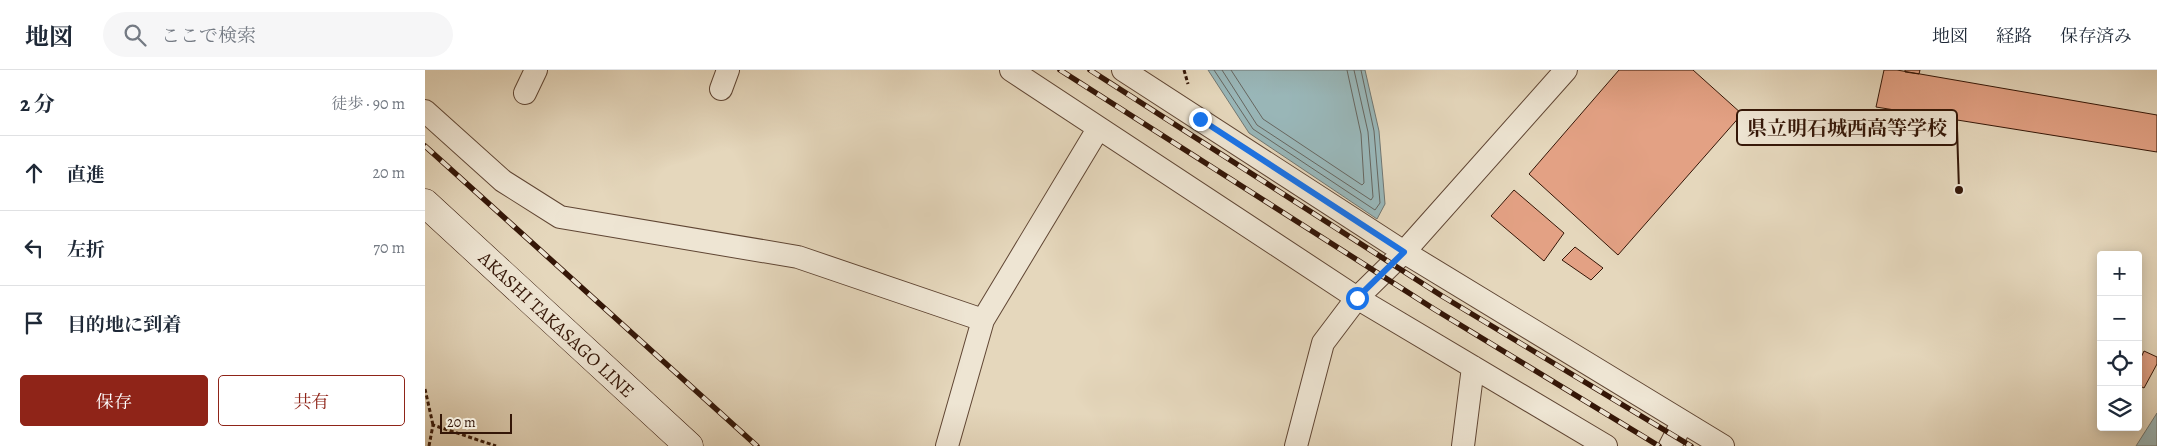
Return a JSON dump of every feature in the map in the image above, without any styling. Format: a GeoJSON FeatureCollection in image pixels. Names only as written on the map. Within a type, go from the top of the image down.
{"type":"FeatureCollection","features":[{"type":"Feature","properties":{"kind":"main road","name":"AKASHI TAKASAGO LINE"},"geometry":{"type":"LineString","coordinates":[[425,203],[689,446]]}},
{"type":"Feature","properties":{"kind":"street"},"geometry":{"type":"LineString","coordinates":[[525,93],[535,70]]}},
{"type":"Feature","properties":{"kind":"street"},"geometry":{"type":"LineString","coordinates":[[1011,70],[1357,298],[1606,446]]}},
{"type":"Feature","properties":{"kind":"street"},"geometry":{"type":"LineString","coordinates":[[1123,70],[1404,252],[1682,423],[1723,446]]}},
{"type":"Feature","properties":{"kind":"street"},"geometry":{"type":"LineString","coordinates":[[1296,446],[1323,343],[1357,298],[1404,252],[1566,70]]}},
{"type":"Feature","properties":{"kind":"street"},"geometry":{"type":"LineString","coordinates":[[425,111],[503,181],[560,216],[798,257],[983,320]]}},
{"type":"Feature","properties":{"kind":"street"},"geometry":{"type":"LineString","coordinates":[[947,446],[983,320],[1098,129]]}},
{"type":"Feature","properties":{"kind":"street"},"geometry":{"type":"LineString","coordinates":[[1463,446],[1473,367]]}},
{"type":"Feature","properties":{"kind":"street"},"geometry":{"type":"LineString","coordinates":[[1670,446],[1682,423]]}},
{"type":"Feature","properties":{"kind":"path"},"geometry":{"type":"LineString","coordinates":[[425,389],[433,425],[429,446]]}},
{"type":"Feature","properties":{"kind":"path"},"geometry":{"type":"LineString","coordinates":[[433,425],[495,446]]}},
{"type":"Feature","properties":{"kind":"water"},"geometry":{"type":"Polygon","coordinates":[[[1208,70],[1365,70],[1379,131],[1385,204],[1377,219],[1249,133],[1208,70]]]}},
{"type":"Feature","properties":{"kind":"water"},"geometry":{"type":"Polygon","coordinates":[[[2157,413],[2157,446],[2136,446],[2157,413]]]}},
{"type":"Feature","properties":{"kind":"building"},"geometry":{"type":"Polygon","coordinates":[[[1619,70],[1693,70],[1742,114],[1618,255],[1529,174],[1619,70]]]}},
{"type":"Feature","properties":{"kind":"building"},"geometry":{"type":"Polygon","coordinates":[[[1884,70],[1897,70],[2157,115],[2157,152],[1876,107],[1884,70]]]}},
{"type":"Feature","properties":{"kind":"building"},"geometry":{"type":"Polygon","coordinates":[[[1905,70],[1920,70],[1919,74],[1905,72],[1905,70]]]}},
{"type":"Feature","properties":{"kind":"building"},"geometry":{"type":"Polygon","coordinates":[[[1514,190],[1564,233],[1544,261],[1491,216],[1514,190]]]}},
{"type":"Feature","properties":{"kind":"building"},"geometry":{"type":"Polygon","coordinates":[[[1575,247],[1603,268],[1591,280],[1562,260],[1575,247]]]}},
{"type":"Feature","properties":{"kind":"building"},"geometry":{"type":"Polygon","coordinates":[[[2144,351],[2157,357],[2157,364],[2144,388],[2142,387],[2142,355],[2144,351]]]}},
{"type":"Feature","properties":{"kind":"railway"},"geometry":{"type":"LineString","coordinates":[[1060,70],[1434,309],[1659,446]]}},
{"type":"Feature","properties":{"kind":"railway"},"geometry":{"type":"LineString","coordinates":[[1090,70],[1442,296],[1691,446]]}},
{"type":"Feature","properties":{"kind":"railway"},"geometry":{"type":"LineString","coordinates":[[425,146],[757,446]]}},
{"type":"Feature","properties":{"kind":"place","name":"県立明石城西高等学校"},"geometry":{"type":"Point","coordinates":[1959,190]}},
{"type":"Feature","properties":{"kind":"route"},"geometry":{"type":"LineString","coordinates":[[1200,119],[1404,252],[1357,298]]}}]}
